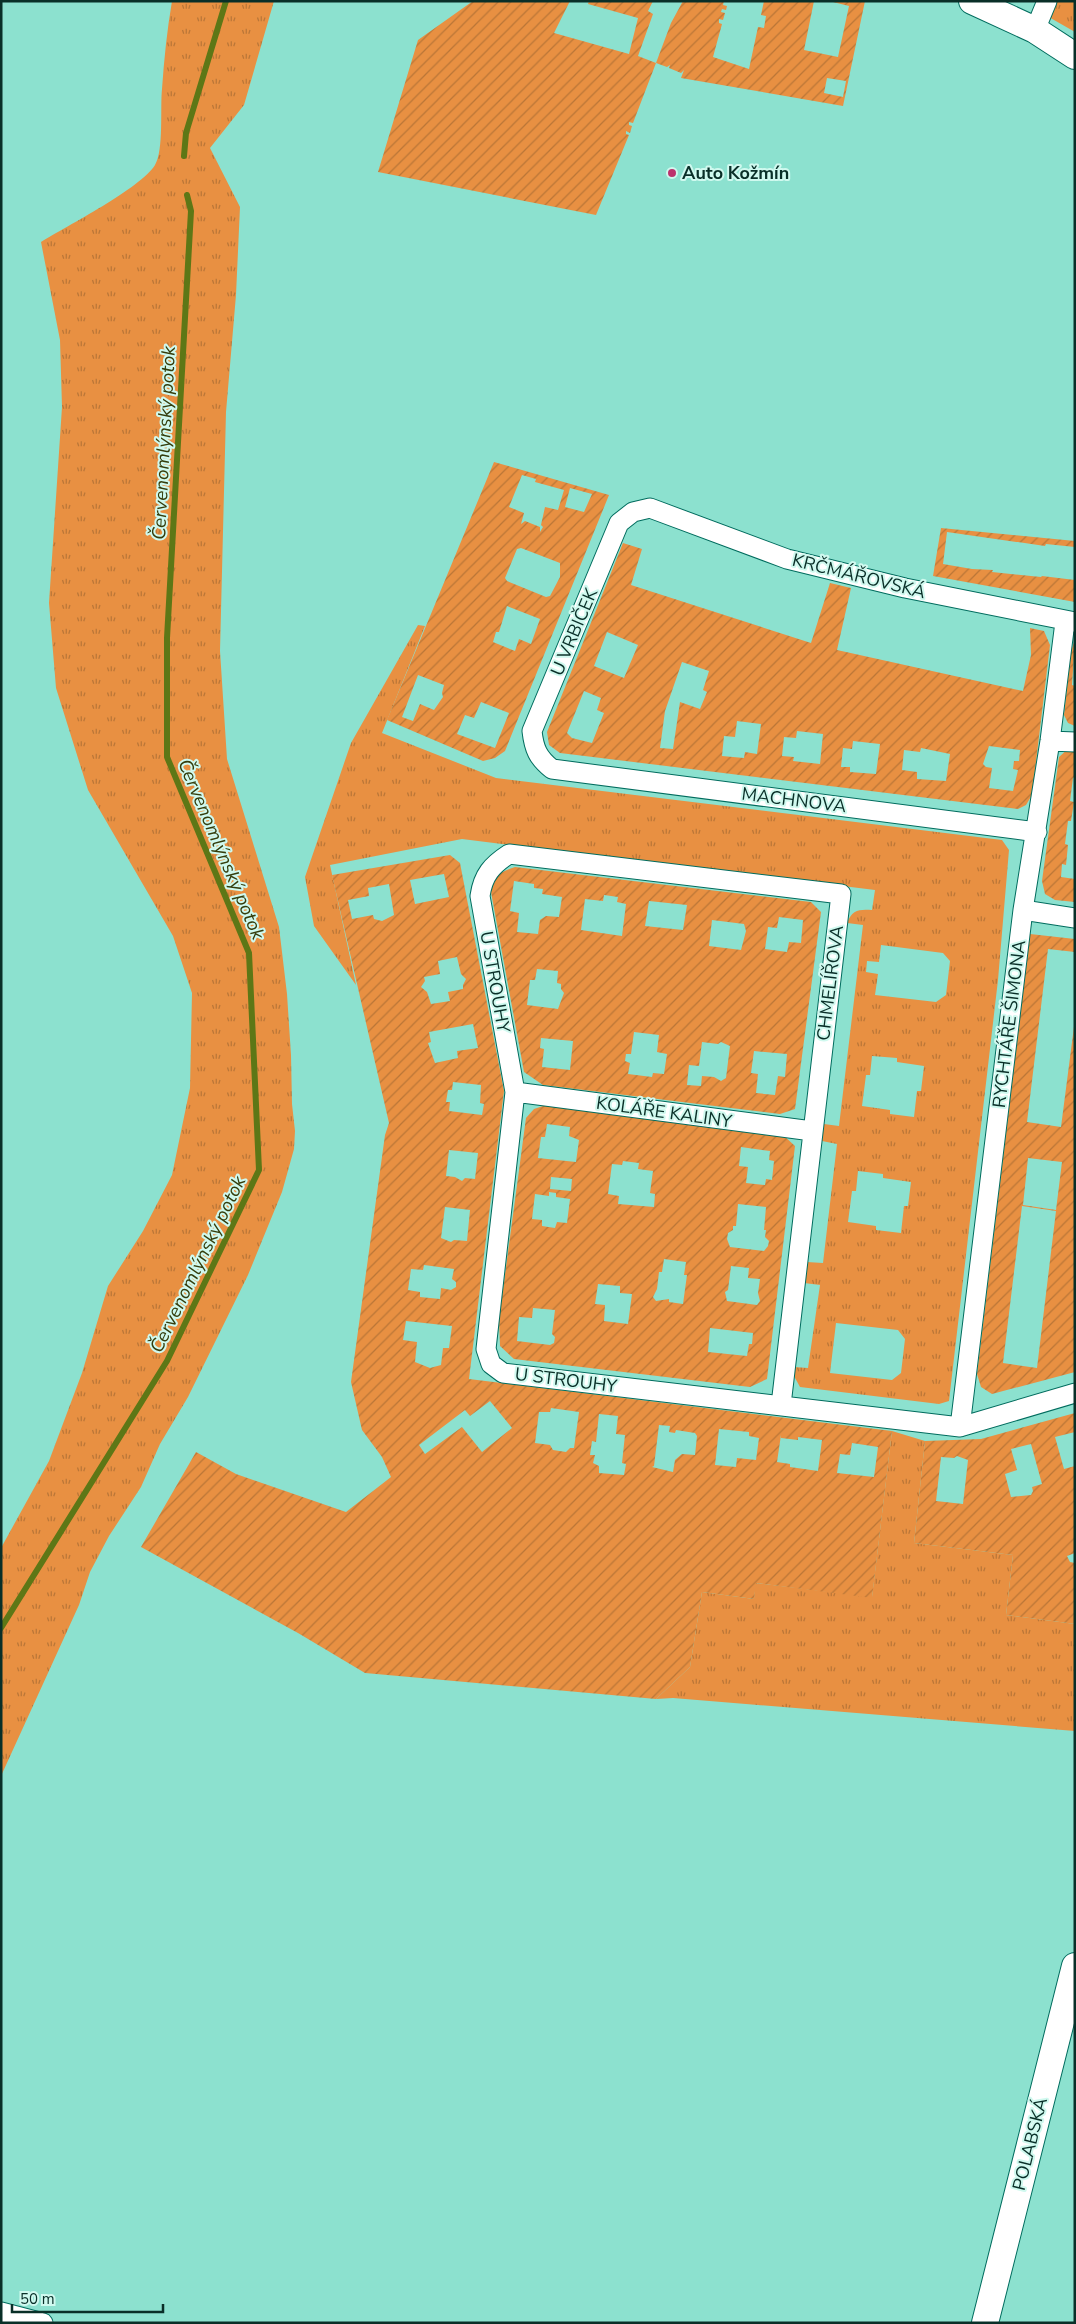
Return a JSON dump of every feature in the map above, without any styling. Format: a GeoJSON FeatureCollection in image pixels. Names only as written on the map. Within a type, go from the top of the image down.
{"type":"FeatureCollection","features":[{"type":"Feature","properties":{"kind":"street"},"geometry":{"type":"LineString","coordinates":[[972,1],[1035,30],[1075,56]]}},
{"type":"Feature","properties":{"kind":"street"},"geometry":{"type":"LineString","coordinates":[[1035,30],[1047,1]]}},
{"type":"Feature","properties":{"kind":"street","name":"KRČMÁŘOVSKÁ"},"geometry":{"type":"LineString","coordinates":[[650,508],[787,559],[905,588],[1070,622]]}},
{"type":"Feature","properties":{"kind":"street","name":"U VRBIČEK"},"geometry":{"type":"LineString","coordinates":[[552,769],[540,759],[534,746],[532,731],[619,523],[633,512],[650,508]]}},
{"type":"Feature","properties":{"kind":"street","name":"RYCHTÁŘE ŠIMONA"},"geometry":{"type":"LineString","coordinates":[[960,1427],[1023,910],[1070,622]]}},
{"type":"Feature","properties":{"kind":"street"},"geometry":{"type":"LineString","coordinates":[[1050,741],[1075,742]]}},
{"type":"Feature","properties":{"kind":"street","name":"MACHNOVA"},"geometry":{"type":"LineString","coordinates":[[552,769],[1037,832]]}},
{"type":"Feature","properties":{"kind":"street","name":"U STROUHY"},"geometry":{"type":"LineString","coordinates":[[509,854],[488,871],[481,884],[480,896],[515,1092],[486,1349],[491,1364],[503,1373],[960,1427],[1075,1393]]}},
{"type":"Feature","properties":{"kind":"street","name":"CHMELÍŘOVA"},"geometry":{"type":"LineString","coordinates":[[509,854],[841,894],[781,1405]]}},
{"type":"Feature","properties":{"kind":"street"},"geometry":{"type":"LineString","coordinates":[[1023,910],[1075,918]]}},
{"type":"Feature","properties":{"kind":"street","name":"KOLÁŘE KALINY"},"geometry":{"type":"LineString","coordinates":[[515,1092],[812,1131]]}},
{"type":"Feature","properties":{"kind":"street","name":"POLABSKÁ"},"geometry":{"type":"LineString","coordinates":[[985,2323],[1075,1966]]}},
{"type":"Feature","properties":{"kind":"street"},"geometry":{"type":"LineString","coordinates":[[1,2312],[43,2323]]}},
{"type":"Feature","properties":{"kind":"green space"},"geometry":{"type":"Polygon","coordinates":[[[172,1],[274,1],[244,105],[210,148],[240,207],[236,295],[226,412],[220,651],[227,759],[279,927],[287,994],[295,1131],[294,1149],[282,1192],[248,1275],[188,1397],[160,1444],[141,1487],[109,1536],[90,1572],[79,1605],[1,1776],[1,1548],[49,1461],[82,1373],[108,1286],[143,1231],[172,1175],[190,1088],[192,993],[173,936],[88,790],[56,688],[49,603],[62,407],[60,340],[41,242],[120,195],[147,174],[155,165],[160,149],[161,97],[172,1]]]}},
{"type":"Feature","properties":{"kind":"green space"},"geometry":{"type":"Polygon","coordinates":[[[473,1],[570,1],[554,33],[629,54],[638,18],[588,4],[589,1],[653,1],[648,11],[653,14],[638,56],[656,63],[633,123],[629,122],[629,125],[632,126],[630,133],[626,131],[626,134],[629,135],[596,215],[378,172],[418,40],[473,1]]]}},
{"type":"Feature","properties":{"kind":"green space"},"geometry":{"type":"Polygon","coordinates":[[[683,1],[724,1],[723,5],[727,6],[726,10],[722,9],[721,12],[725,13],[723,20],[719,19],[719,23],[722,24],[713,57],[749,69],[758,27],[764,28],[766,16],[761,15],[764,1],[814,1],[804,50],[838,57],[849,6],[829,1],[865,1],[843,106],[681,78],[684,70],[681,73],[669,68],[670,65],[667,67],[656,63],[671,23],[683,1]],[[827,78],[824,93],[843,97],[846,81],[827,78]]]}},
{"type":"Feature","properties":{"kind":"green space"},"geometry":{"type":"Polygon","coordinates":[[[1052,1],[1075,1],[1075,32],[1047,16],[1052,1]]]}},
{"type":"Feature","properties":{"kind":"green space"},"geometry":{"type":"Polygon","coordinates":[[[494,462],[609,495],[505,751],[495,758],[483,761],[387,720],[494,462]],[[522,475],[509,507],[524,513],[521,524],[525,521],[540,527],[540,532],[543,527],[541,525],[545,507],[558,510],[564,490],[535,482],[536,479],[522,475]],[[570,488],[565,507],[584,512],[592,494],[570,488]],[[521,548],[517,549],[505,578],[507,581],[546,597],[550,596],[560,577],[560,563],[521,548]],[[507,606],[499,632],[496,632],[493,642],[515,651],[519,639],[531,644],[540,619],[507,606]],[[418,675],[402,717],[413,721],[420,704],[434,710],[443,697],[444,685],[418,675]],[[481,702],[474,718],[465,715],[457,734],[495,748],[509,713],[481,702]]]}},
{"type":"Feature","properties":{"kind":"green space"},"geometry":{"type":"Polygon","coordinates":[[[941,528],[1075,541],[1075,547],[1046,544],[1045,546],[947,532],[943,564],[972,569],[993,570],[992,572],[1075,580],[1075,602],[933,576],[941,528]]]}},
{"type":"Feature","properties":{"kind":"green space"},"geometry":{"type":"Polygon","coordinates":[[[623,543],[642,549],[631,585],[811,643],[830,583],[851,588],[837,650],[1023,691],[1031,655],[1030,628],[1044,631],[1050,645],[1032,795],[1026,805],[1018,809],[560,753],[549,745],[547,732],[623,543]],[[607,632],[594,666],[624,678],[638,645],[607,632]],[[682,662],[665,711],[660,748],[673,749],[680,702],[700,709],[707,692],[703,690],[709,671],[682,662]],[[584,691],[567,733],[572,738],[592,743],[604,713],[597,710],[601,698],[584,691]],[[737,721],[735,737],[724,736],[722,756],[744,758],[745,752],[757,754],[761,724],[737,721]],[[797,731],[796,738],[784,737],[782,756],[794,757],[793,761],[820,764],[823,734],[797,731]],[[853,741],[852,749],[843,748],[841,767],[850,767],[850,772],[876,774],[880,744],[853,741]],[[989,746],[983,764],[986,767],[992,768],[989,788],[1013,791],[1018,770],[1013,769],[1014,761],[1019,761],[1020,750],[989,746]],[[921,748],[920,752],[904,750],[902,770],[917,772],[917,779],[946,781],[950,754],[921,748]]]}},
{"type":"Feature","properties":{"kind":"green space"},"geometry":{"type":"Polygon","coordinates":[[[418,625],[425,626],[382,733],[496,778],[1002,840],[1009,850],[998,980],[949,1401],[939,1404],[800,1387],[794,1376],[794,1367],[808,1368],[820,1285],[804,1283],[807,1262],[823,1263],[837,1144],[822,1141],[824,1124],[839,1126],[863,925],[847,923],[851,915],[856,911],[872,910],[875,890],[462,839],[330,865],[356,985],[314,926],[305,877],[351,743],[418,625]],[[881,945],[879,962],[867,961],[866,972],[878,974],[875,995],[936,1002],[946,995],[950,961],[943,953],[881,945]],[[872,1056],[870,1075],[866,1075],[862,1106],[890,1110],[890,1114],[914,1117],[917,1091],[921,1091],[924,1066],[897,1062],[897,1058],[872,1056]],[[858,1171],[856,1191],[852,1191],[848,1222],[876,1226],[876,1230],[901,1233],[904,1206],[908,1206],[911,1182],[883,1178],[883,1174],[858,1171]],[[836,1323],[830,1373],[892,1380],[901,1373],[905,1339],[898,1330],[836,1323]]]}},
{"type":"Feature","properties":{"kind":"green space"},"geometry":{"type":"Polygon","coordinates":[[[1075,640],[1072,685],[1075,686],[1075,726],[1068,723],[1064,715],[1071,651],[1075,640]]]}},
{"type":"Feature","properties":{"kind":"green space"},"geometry":{"type":"Polygon","coordinates":[[[1069,748],[1075,749],[1075,777],[1073,778],[1070,801],[1074,802],[1071,821],[1068,821],[1065,844],[1068,845],[1066,865],[1062,864],[1061,877],[1075,879],[1075,902],[1055,900],[1045,894],[1042,881],[1059,757],[1069,748]]]}},
{"type":"Feature","properties":{"kind":"green space"},"geometry":{"type":"Polygon","coordinates":[[[450,855],[460,863],[504,1091],[469,1379],[892,1431],[872,1598],[756,1583],[754,1599],[702,1592],[690,1667],[656,1699],[365,1673],[298,1633],[141,1547],[196,1452],[236,1474],[346,1512],[391,1477],[382,1457],[362,1430],[351,1382],[385,1135],[389,1123],[332,875],[450,855]],[[444,874],[410,880],[415,904],[449,897],[444,874]],[[389,884],[368,888],[369,896],[348,900],[352,919],[373,915],[374,919],[382,921],[394,915],[389,884]],[[457,957],[438,961],[440,974],[424,977],[425,981],[421,987],[427,992],[431,1004],[450,1001],[448,992],[463,989],[466,979],[461,974],[457,957]],[[473,1024],[429,1032],[431,1042],[428,1043],[435,1063],[458,1058],[457,1051],[478,1048],[473,1024]],[[453,1082],[452,1090],[448,1090],[446,1102],[450,1102],[449,1111],[482,1115],[484,1104],[480,1103],[481,1085],[453,1082]],[[449,1150],[446,1176],[455,1177],[462,1181],[465,1178],[475,1179],[478,1153],[449,1150]],[[445,1207],[441,1238],[451,1242],[454,1240],[467,1241],[470,1210],[445,1207]],[[424,1265],[423,1270],[411,1269],[408,1290],[420,1292],[420,1297],[440,1299],[441,1288],[451,1290],[456,1287],[456,1282],[452,1279],[454,1269],[424,1265]],[[406,1321],[403,1340],[417,1342],[415,1362],[430,1368],[441,1365],[443,1348],[449,1348],[452,1326],[406,1321]],[[490,1401],[470,1416],[465,1410],[419,1445],[425,1454],[462,1427],[482,1452],[512,1428],[490,1401]],[[551,1408],[550,1412],[539,1412],[535,1443],[550,1445],[553,1450],[566,1452],[570,1448],[574,1448],[579,1412],[551,1408]],[[599,1414],[596,1442],[592,1441],[590,1455],[595,1455],[593,1463],[599,1466],[599,1473],[624,1475],[626,1464],[622,1463],[625,1435],[616,1434],[618,1416],[599,1414]],[[659,1425],[654,1466],[652,1467],[673,1472],[675,1460],[682,1454],[695,1455],[697,1436],[695,1433],[676,1430],[675,1433],[669,1432],[670,1426],[659,1425]],[[719,1429],[715,1465],[736,1467],[737,1458],[756,1460],[759,1438],[749,1436],[749,1432],[719,1429]],[[781,1435],[777,1462],[790,1464],[790,1467],[818,1471],[822,1440],[798,1437],[798,1440],[781,1438],[781,1435]],[[852,1443],[850,1455],[840,1454],[837,1473],[874,1477],[878,1447],[852,1443]]]}},
{"type":"Feature","properties":{"kind":"green space"},"geometry":{"type":"Polygon","coordinates":[[[515,867],[811,902],[821,912],[795,1109],[780,1114],[543,1085],[524,1072],[491,892],[495,878],[515,867]],[[514,881],[510,911],[519,913],[517,932],[538,934],[540,920],[546,916],[559,917],[562,897],[542,894],[543,889],[534,888],[534,884],[514,881]],[[604,895],[603,901],[585,899],[581,930],[622,936],[626,904],[617,902],[618,897],[604,895]],[[649,901],[645,926],[683,930],[687,905],[649,901]],[[779,917],[777,928],[768,927],[765,949],[787,952],[789,942],[801,943],[803,920],[779,917]],[[712,920],[709,946],[741,950],[746,931],[744,924],[712,920]],[[537,969],[535,980],[530,980],[527,1005],[558,1009],[564,993],[561,989],[561,984],[557,983],[558,971],[537,969]],[[634,1032],[631,1054],[626,1054],[625,1061],[630,1063],[628,1074],[652,1077],[653,1073],[664,1074],[667,1054],[657,1052],[659,1035],[634,1032]],[[541,1038],[540,1048],[544,1049],[542,1067],[570,1070],[573,1041],[541,1038]],[[702,1042],[699,1066],[689,1065],[687,1085],[701,1086],[702,1076],[714,1077],[721,1081],[726,1078],[730,1046],[721,1042],[718,1044],[702,1042]],[[754,1051],[751,1073],[758,1074],[756,1093],[775,1095],[778,1076],[785,1077],[787,1054],[754,1051]]]}},
{"type":"Feature","properties":{"kind":"green space"},"geometry":{"type":"Polygon","coordinates":[[[1030,934],[1075,939],[1075,952],[1048,949],[1027,1122],[1061,1127],[1075,1019],[1075,1372],[992,1394],[981,1387],[977,1374],[1030,934]],[[1028,1158],[1023,1205],[1056,1210],[1062,1162],[1028,1158]],[[1022,1206],[1003,1363],[1037,1368],[1056,1211],[1022,1206]]]}},
{"type":"Feature","properties":{"kind":"green space"},"geometry":{"type":"Polygon","coordinates":[[[546,1105],[782,1134],[795,1146],[767,1379],[750,1387],[514,1359],[500,1346],[499,1319],[526,1118],[534,1109],[546,1105]],[[547,1124],[545,1137],[541,1137],[538,1158],[576,1162],[579,1140],[569,1136],[570,1127],[547,1124]],[[741,1147],[739,1166],[748,1167],[746,1183],[765,1185],[766,1179],[772,1180],[774,1161],[769,1160],[770,1151],[741,1147]],[[623,1161],[622,1165],[612,1164],[608,1194],[619,1196],[618,1204],[654,1207],[655,1194],[650,1193],[653,1171],[638,1169],[639,1163],[623,1161]],[[551,1177],[550,1189],[571,1191],[572,1179],[551,1177]],[[549,1192],[549,1196],[535,1194],[532,1219],[542,1220],[542,1226],[555,1228],[557,1222],[567,1223],[570,1199],[556,1197],[556,1193],[549,1192]],[[738,1204],[736,1226],[733,1226],[733,1230],[728,1233],[727,1239],[730,1247],[764,1251],[769,1241],[765,1237],[766,1230],[764,1230],[766,1207],[738,1204]],[[664,1259],[662,1272],[659,1272],[657,1289],[653,1297],[656,1301],[669,1299],[669,1302],[683,1304],[687,1275],[684,1275],[686,1262],[664,1259]],[[731,1266],[728,1290],[725,1292],[727,1301],[757,1305],[760,1301],[758,1293],[760,1279],[748,1278],[749,1268],[731,1266]],[[598,1284],[595,1304],[605,1305],[604,1321],[628,1324],[632,1294],[620,1293],[620,1286],[598,1284]],[[533,1308],[532,1318],[519,1317],[517,1341],[550,1345],[554,1343],[555,1337],[552,1334],[555,1310],[533,1308]],[[710,1328],[708,1352],[747,1356],[749,1344],[752,1344],[753,1333],[710,1328]]]}},
{"type":"Feature","properties":{"kind":"green space"},"geometry":{"type":"Polygon","coordinates":[[[1075,1413],[1075,1432],[1055,1437],[1064,1469],[1075,1466],[1075,1553],[1067,1556],[1070,1562],[1075,1563],[1075,1624],[1006,1615],[1013,1555],[914,1543],[925,1441],[981,1439],[1075,1413]],[[1031,1444],[1011,1449],[1017,1470],[1005,1474],[1011,1497],[1031,1495],[1032,1487],[1042,1484],[1031,1444]],[[957,1456],[954,1458],[941,1457],[936,1501],[963,1504],[968,1460],[957,1456]]]}},
{"type":"Feature","properties":{"kind":"green space"},"geometry":{"type":"Polygon","coordinates":[[[892,1431],[925,1441],[914,1543],[1013,1555],[1006,1615],[1075,1624],[1075,1731],[673,1698],[656,1699],[690,1667],[702,1592],[754,1599],[755,1583],[872,1597],[892,1431]]]}},
{"type":"Feature","properties":{"kind":"waterway","name":"Červenomlýnský potok"},"geometry":{"type":"LineString","coordinates":[[184,156],[186,133],[226,1]]}},
{"type":"Feature","properties":{"kind":"waterway","name":"Červenomlýnský potok"},"geometry":{"type":"LineString","coordinates":[[1,1628],[167,1361],[259,1170],[249,953],[167,757],[167,638],[191,211],[187,195]]}},
{"type":"Feature","properties":{"kind":"place","name":"Auto Kožmín"},"geometry":{"type":"Point","coordinates":[672,173]}}]}
